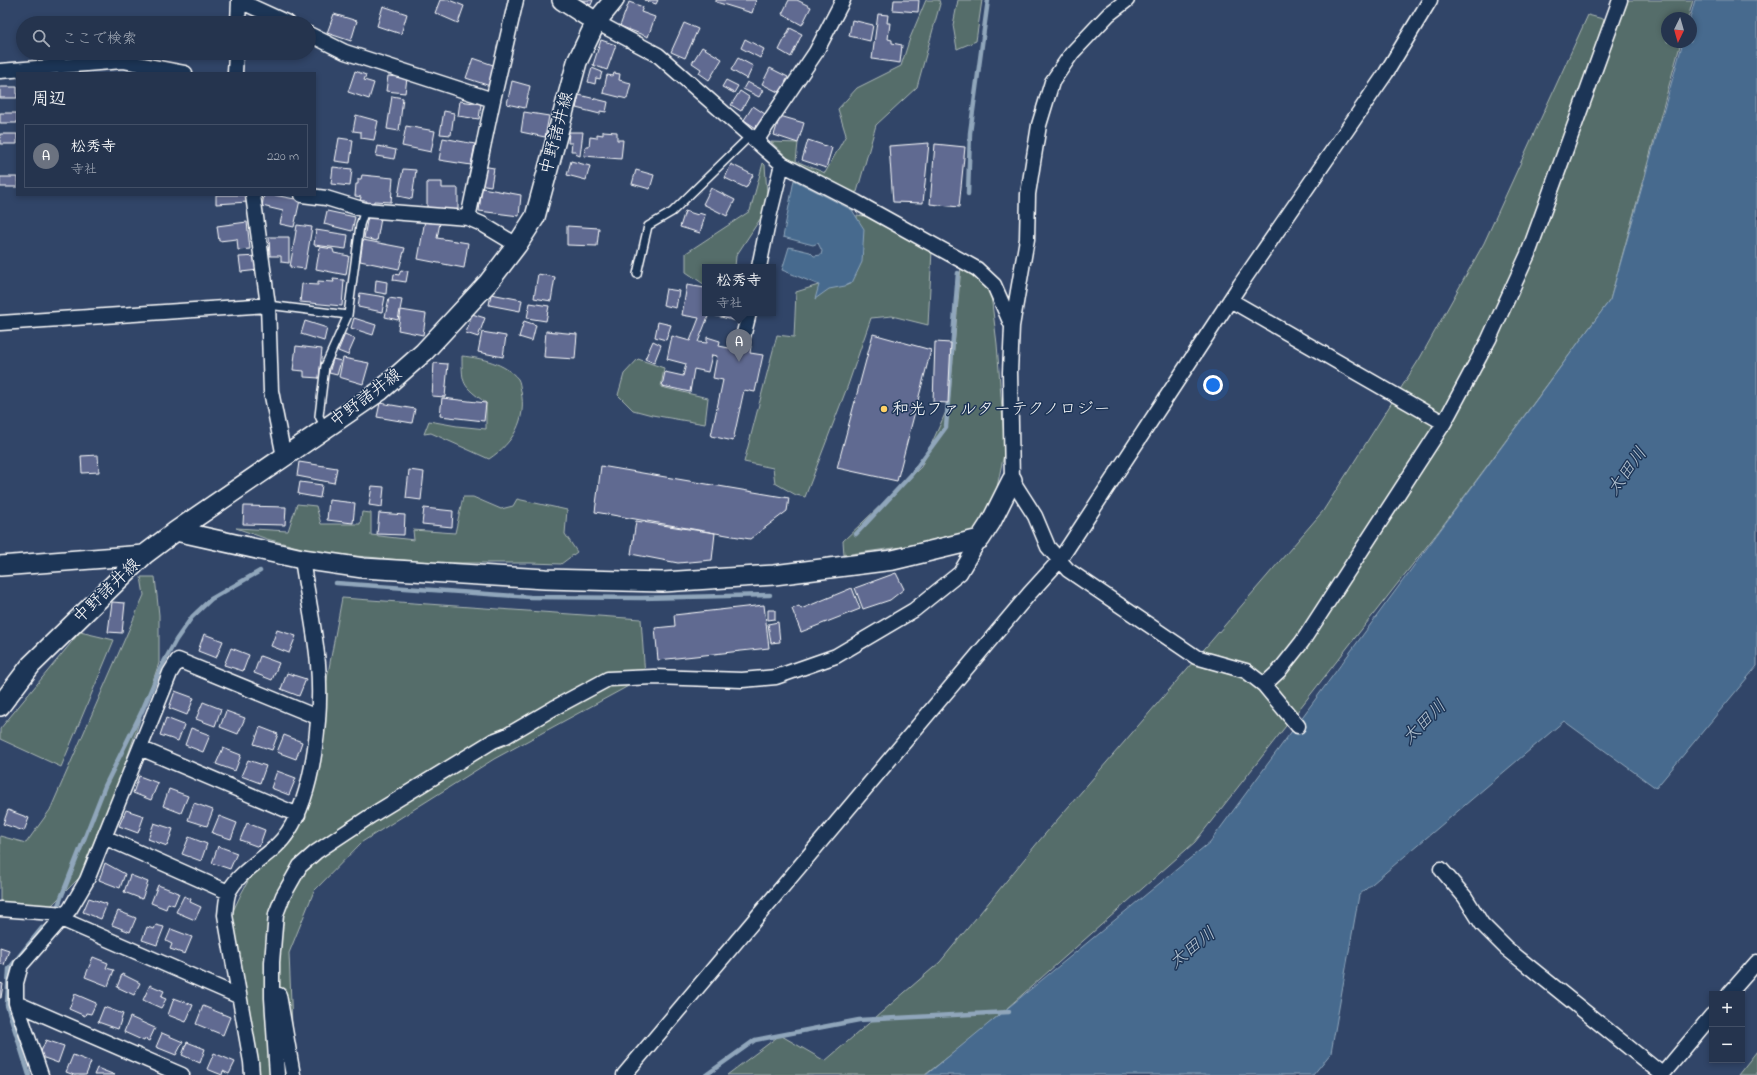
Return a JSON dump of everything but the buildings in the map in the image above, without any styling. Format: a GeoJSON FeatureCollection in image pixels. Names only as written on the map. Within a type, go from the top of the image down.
{"type":"FeatureCollection","features":[{"type":"Feature","properties":{"kind":"street"},"geometry":{"type":"LineString","coordinates":[[468,218],[516,0]]}},
{"type":"Feature","properties":{"kind":"street"},"geometry":{"type":"LineString","coordinates":[[561,0],[596,22],[658,55],[782,164],[856,202],[977,269],[994,285],[1012,326]]}},
{"type":"Feature","properties":{"kind":"street","name":"中野諸井線"},"geometry":{"type":"LineString","coordinates":[[0,706],[31,665],[144,555],[176,531],[380,391],[424,352],[488,283],[517,245],[535,217],[575,69],[596,22],[614,0]]}},
{"type":"Feature","properties":{"kind":"street"},"geometry":{"type":"LineString","coordinates":[[753,138],[816,52],[843,0]]}},
{"type":"Feature","properties":{"kind":"street"},"geometry":{"type":"LineString","coordinates":[[277,1075],[272,998],[272,962],[276,914],[283,896],[300,866],[316,852],[372,815],[492,741],[506,736],[608,679],[654,677],[742,680],[776,676],[836,656],[914,610],[960,573],[992,522],[1012,480],[1010,372],[1012,326],[1027,239],[1028,194],[1039,125],[1052,82],[1072,53],[1110,14],[1127,0]]}},
{"type":"Feature","properties":{"kind":"street"},"geometry":{"type":"LineString","coordinates":[[624,1075],[1029,594],[1059,561],[1230,300],[1382,79],[1430,0]]}},
{"type":"Feature","properties":{"kind":"street"},"geometry":{"type":"LineString","coordinates":[[1264,685],[1279,671],[1302,642],[1444,423],[1489,339],[1528,254],[1620,0]]}},
{"type":"Feature","properties":{"kind":"street"},"geometry":{"type":"LineString","coordinates":[[238,16],[239,2],[273,16]]}},
{"type":"Feature","properties":{"kind":"street"},"geometry":{"type":"LineString","coordinates":[[316,38],[344,52],[493,100]]}},
{"type":"Feature","properties":{"kind":"street"},"geometry":{"type":"LineString","coordinates":[[234,72],[235,60]]}},
{"type":"Feature","properties":{"kind":"street"},"geometry":{"type":"LineString","coordinates":[[0,71],[123,61],[180,72]]}},
{"type":"Feature","properties":{"kind":"street"},"geometry":{"type":"LineString","coordinates":[[760,264],[782,164]]}},
{"type":"Feature","properties":{"kind":"street"},"geometry":{"type":"LineString","coordinates":[[253,196],[268,305],[271,391],[284,457]]}},
{"type":"Feature","properties":{"kind":"street"},"geometry":{"type":"LineString","coordinates":[[310,196],[326,198],[365,210],[468,218],[482,224],[517,245]]}},
{"type":"Feature","properties":{"kind":"street"},"geometry":{"type":"LineString","coordinates":[[1230,300],[1444,423]]}},
{"type":"Feature","properties":{"kind":"street"},"geometry":{"type":"LineString","coordinates":[[0,323],[268,305]]}},
{"type":"Feature","properties":{"kind":"street"},"geometry":{"type":"LineString","coordinates":[[742,341],[748,316]]}},
{"type":"Feature","properties":{"kind":"street"},"geometry":{"type":"LineString","coordinates":[[1012,480],[1035,516],[1048,547],[1068,570],[1196,658],[1246,671],[1264,685],[1298,726]]}},
{"type":"Feature","properties":{"kind":"street"},"geometry":{"type":"LineString","coordinates":[[176,531],[302,559],[371,569],[545,579],[663,582],[774,575],[893,560],[980,539]]}},
{"type":"Feature","properties":{"kind":"street"},"geometry":{"type":"LineString","coordinates":[[0,566],[144,555]]}},
{"type":"Feature","properties":{"kind":"street"},"geometry":{"type":"LineString","coordinates":[[252,1075],[225,915],[228,892],[244,871],[271,851],[288,833],[298,815],[306,792],[313,756],[317,718],[318,664],[302,559]]}},
{"type":"Feature","properties":{"kind":"street"},"geometry":{"type":"LineString","coordinates":[[41,1075],[16,1003],[16,983],[21,965],[64,917],[87,880],[170,673],[178,660],[317,718]]}},
{"type":"Feature","properties":{"kind":"street"},"geometry":{"type":"LineString","coordinates":[[140,748],[298,815]]}},
{"type":"Feature","properties":{"kind":"street"},"geometry":{"type":"LineString","coordinates":[[104,837],[228,892]]}},
{"type":"Feature","properties":{"kind":"street"},"geometry":{"type":"LineString","coordinates":[[1441,869],[1465,897],[1482,924],[1506,948],[1662,1075],[1709,1019]]}},
{"type":"Feature","properties":{"kind":"street"},"geometry":{"type":"LineString","coordinates":[[0,908],[64,917],[238,996]]}},
{"type":"Feature","properties":{"kind":"street"},"geometry":{"type":"LineString","coordinates":[[272,962],[294,1075]]}},
{"type":"Feature","properties":{"kind":"street"},"geometry":{"type":"LineString","coordinates":[[1733,991],[1757,962]]}},
{"type":"Feature","properties":{"kind":"street"},"geometry":{"type":"LineString","coordinates":[[16,1003],[182,1075]]}},
{"type":"Feature","properties":{"kind":"lane"},"geometry":{"type":"LineString","coordinates":[[637,274],[648,226],[672,212],[753,138]]}},
{"type":"Feature","properties":{"kind":"lane"},"geometry":{"type":"LineString","coordinates":[[325,428],[319,416],[326,366],[348,315],[360,225],[365,210]]}},
{"type":"Feature","properties":{"kind":"lane"},"geometry":{"type":"LineString","coordinates":[[268,305],[348,315]]}},
{"type":"Feature","properties":{"kind":"green space"},"geometry":{"type":"Polygon","coordinates":[[[926,0],[939,0],[940,4],[917,87],[876,125],[857,192],[844,194],[822,177],[790,160],[771,142],[798,143],[796,161],[825,173],[846,135],[838,109],[857,88],[901,66],[910,38],[926,0]]]}},
{"type":"Feature","properties":{"kind":"green space"},"geometry":{"type":"Polygon","coordinates":[[[958,0],[982,0],[976,41],[957,49],[953,25],[958,0]]]}},
{"type":"Feature","properties":{"kind":"green space"},"geometry":{"type":"Polygon","coordinates":[[[1625,0],[1693,0],[1690,12],[1661,12],[1661,48],[1679,48],[1610,300],[1438,532],[1195,842],[980,1032],[925,1075],[727,1075],[780,1035],[825,1061],[940,962],[1039,841],[1323,511],[1420,358],[1484,243],[1588,15],[1618,23],[1625,0]]]}},
{"type":"Feature","properties":{"kind":"green space"},"geometry":{"type":"Polygon","coordinates":[[[763,163],[765,165],[768,207],[736,256],[735,264],[702,264],[702,283],[686,272],[686,253],[750,211],[763,163]]]}},
{"type":"Feature","properties":{"kind":"green space"},"geometry":{"type":"Polygon","coordinates":[[[857,215],[883,219],[932,250],[928,325],[892,316],[871,318],[848,385],[805,497],[796,495],[775,483],[773,468],[744,462],[777,335],[794,337],[796,292],[841,278],[857,233],[857,215]]]}},
{"type":"Feature","properties":{"kind":"green space"},"geometry":{"type":"Polygon","coordinates":[[[961,267],[990,287],[997,344],[1005,449],[996,492],[978,533],[965,538],[844,555],[843,541],[921,467],[949,405],[961,267]]]}},
{"type":"Feature","properties":{"kind":"green space"},"geometry":{"type":"Polygon","coordinates":[[[462,356],[477,358],[500,365],[513,374],[520,383],[522,412],[520,421],[516,430],[505,446],[489,459],[431,433],[424,434],[429,421],[486,429],[486,403],[472,392],[465,384],[462,373],[462,356]]]}},
{"type":"Feature","properties":{"kind":"green space"},"geometry":{"type":"Polygon","coordinates":[[[638,359],[664,368],[661,387],[708,398],[705,424],[652,415],[633,410],[618,395],[624,374],[638,359]]]}},
{"type":"Feature","properties":{"kind":"green space"},"geometry":{"type":"Polygon","coordinates":[[[463,497],[473,497],[501,509],[513,506],[517,499],[567,510],[565,534],[577,552],[561,564],[437,563],[321,553],[267,539],[236,528],[288,531],[297,504],[316,506],[321,524],[360,524],[362,512],[371,513],[371,535],[414,540],[413,530],[455,533],[463,497]]]}},
{"type":"Feature","properties":{"kind":"green space"},"geometry":{"type":"Polygon","coordinates":[[[141,577],[155,577],[159,615],[159,663],[120,779],[84,873],[45,912],[0,905],[0,836],[26,843],[50,810],[144,595],[141,577]]]}},
{"type":"Feature","properties":{"kind":"green space"},"geometry":{"type":"Polygon","coordinates":[[[342,598],[641,619],[645,677],[494,759],[362,842],[314,891],[289,953],[294,1075],[250,1075],[226,926],[260,859],[288,833],[306,792],[342,598]]]}},
{"type":"Feature","properties":{"kind":"green space"},"geometry":{"type":"Polygon","coordinates":[[[80,632],[114,640],[61,767],[0,739],[0,729],[80,632]]]}},
{"type":"Feature","properties":{"kind":"green space"},"geometry":{"type":"Polygon","coordinates":[[[1757,1051],[1757,1075],[1738,1075],[1757,1051]]]}},
{"type":"Feature","properties":{"kind":"water","name":"太田川"},"geometry":{"type":"Polygon","coordinates":[[[1695,0],[1757,0],[1757,666],[1656,788],[1564,721],[1359,895],[1331,1053],[1313,1075],[926,1075],[1210,842],[1610,300],[1681,48],[1697,48],[1697,12],[1692,12],[1695,0]]]}},
{"type":"Feature","properties":{"kind":"water"},"geometry":{"type":"Polygon","coordinates":[[[794,180],[852,210],[864,229],[862,262],[852,283],[829,289],[815,299],[819,285],[782,270],[789,247],[810,252],[814,256],[821,255],[822,251],[818,243],[813,245],[783,237],[794,180]]]}},
{"type":"Feature","properties":{"kind":"waterway"},"geometry":{"type":"LineString","coordinates":[[968,194],[970,133],[988,0]]}},
{"type":"Feature","properties":{"kind":"waterway"},"geometry":{"type":"LineString","coordinates":[[856,534],[911,475],[946,427],[958,273]]}},
{"type":"Feature","properties":{"kind":"waterway"},"geometry":{"type":"LineString","coordinates":[[57,908],[105,786],[142,711],[160,669],[176,640],[192,617],[211,599],[260,571]]}},
{"type":"Feature","properties":{"kind":"waterway"},"geometry":{"type":"LineString","coordinates":[[336,583],[530,597],[641,598],[770,595]]}},
{"type":"Feature","properties":{"kind":"waterway"},"geometry":{"type":"LineString","coordinates":[[29,1075],[7,1005],[9,969],[42,928]]}},
{"type":"Feature","properties":{"kind":"waterway"},"geometry":{"type":"LineString","coordinates":[[706,1075],[755,1040],[859,1020],[1009,1012]]}},
{"type":"Feature","properties":{"kind":"place","name":"松秀寺"},"geometry":{"type":"Point","coordinates":[739,362]}},
{"type":"Feature","properties":{"kind":"place","name":"和光ファルターテクノロジー"},"geometry":{"type":"Point","coordinates":[884,409]}}]}
